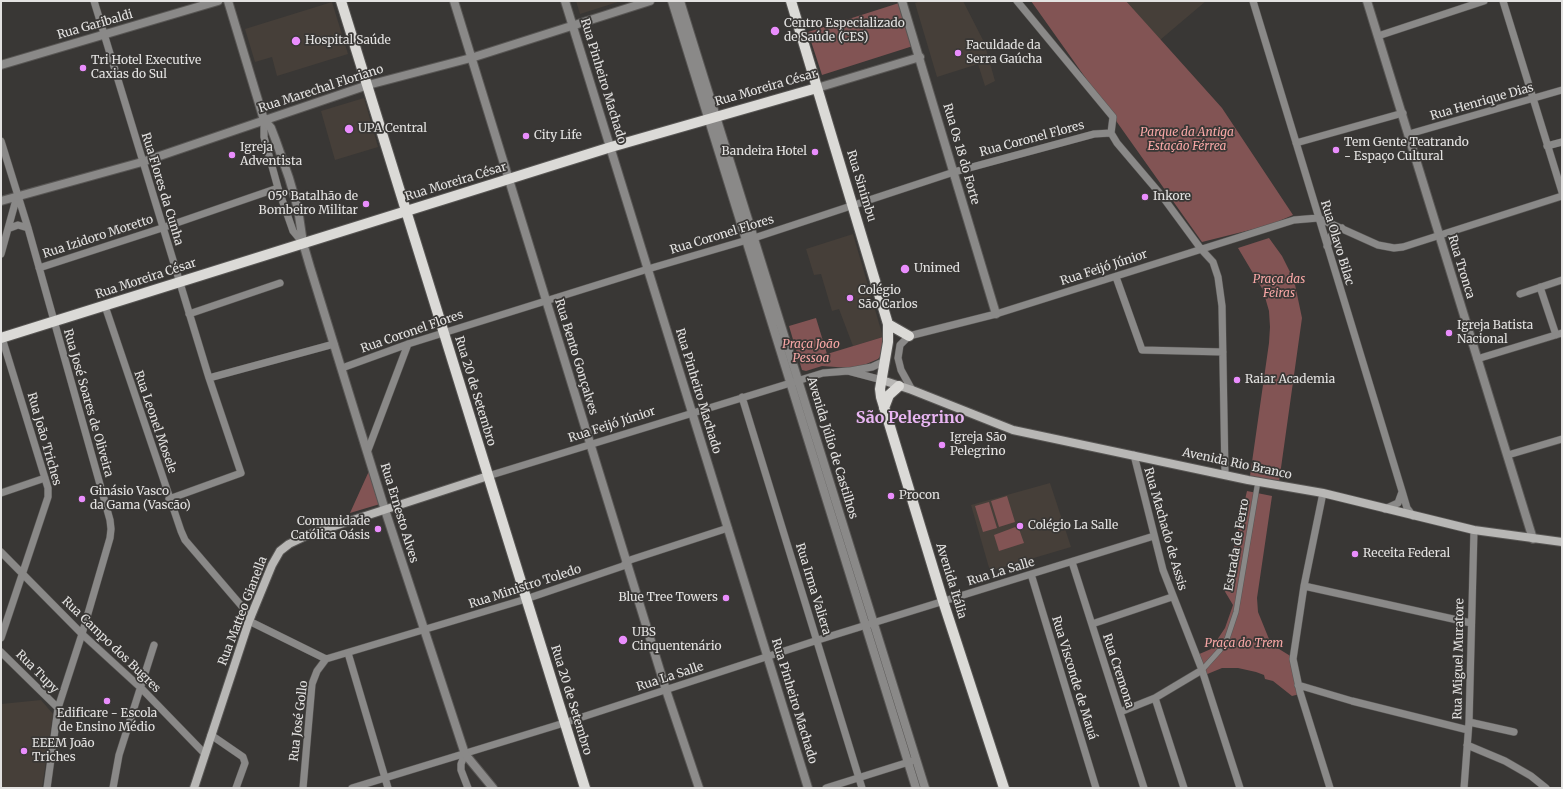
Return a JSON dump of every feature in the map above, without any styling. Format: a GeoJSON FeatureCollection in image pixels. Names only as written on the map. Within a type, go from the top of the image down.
{"type":"FeatureCollection","features":[{"type":"Feature","properties":{"kind":"main road","name":"Rua 20 de Setembro"},"geometry":{"type":"LineString","coordinates":[[341,1],[585,788]]}},
{"type":"Feature","properties":{"kind":"main road","name":"Rua Sinimbu"},"geometry":{"type":"LineString","coordinates":[[791,1],[888,324],[889,332],[882,380]]}},
{"type":"Feature","properties":{"kind":"main road","name":"Rua Moreira César"},"geometry":{"type":"LineString","coordinates":[[1,338],[611,147],[817,88]]}},
{"type":"Feature","properties":{"kind":"main road"},"geometry":{"type":"LineString","coordinates":[[888,324],[909,336]]}},
{"type":"Feature","properties":{"kind":"main road","name":"Avenida Rio Branco"},"geometry":{"type":"LineString","coordinates":[[882,380],[912,390],[1013,430],[1134,456],[1324,493],[1474,530],[1562,542]]}},
{"type":"Feature","properties":{"kind":"main road","name":"Avenida Itália"},"geometry":{"type":"LineString","coordinates":[[882,380],[880,389],[884,408],[943,601],[1004,788]]}},
{"type":"Feature","properties":{"kind":"main road"},"geometry":{"type":"LineString","coordinates":[[884,408],[889,395],[899,386]]}},
{"type":"Feature","properties":{"kind":"main road","name":"Rua Feijó Júnior"},"geometry":{"type":"LineString","coordinates":[[385,510],[488,476]]}},
{"type":"Feature","properties":{"kind":"main road","name":"Rua Matteo Gianella"},"geometry":{"type":"LineString","coordinates":[[194,788],[250,619],[272,566],[280,551],[289,544],[310,534],[385,510]]}},
{"type":"Feature","properties":{"kind":"street","name":"Rua Flores da Cunha"},"geometry":{"type":"LineString","coordinates":[[94,1],[208,378],[241,473],[169,499]]}},
{"type":"Feature","properties":{"kind":"street","name":"Rua Garibaldi"},"geometry":{"type":"LineString","coordinates":[[1,64],[218,1]]}},
{"type":"Feature","properties":{"kind":"street","name":"Rua Ernesto Alves"},"geometry":{"type":"LineString","coordinates":[[228,1],[264,120],[264,138],[278,188],[292,231],[303,243]]}},
{"type":"Feature","properties":{"kind":"street","name":"Rua Bento Gonçalves"},"geometry":{"type":"LineString","coordinates":[[454,1],[666,690],[698,788]]}},
{"type":"Feature","properties":{"kind":"street","name":"Rua Pinheiro Machado"},"geometry":{"type":"LineString","coordinates":[[565,1],[808,788]]}},
{"type":"Feature","properties":{"kind":"street","name":"Rua Marechal Floriano"},"geometry":{"type":"LineString","coordinates":[[1,201],[142,162],[368,86],[471,58],[573,24],[650,1]]}},
{"type":"Feature","properties":{"kind":"street","name":"Avenida Júlio de Castilhos"},"geometry":{"type":"LineString","coordinates":[[672,1],[692,51]]}},
{"type":"Feature","properties":{"kind":"street","name":"Avenida Júlio de Castilhos"},"geometry":{"type":"LineString","coordinates":[[680,1],[692,51],[794,381],[818,475],[916,788]]}},
{"type":"Feature","properties":{"kind":"street","name":"Rua Os 18 do Forte"},"geometry":{"type":"LineString","coordinates":[[902,1],[996,314]]}},
{"type":"Feature","properties":{"kind":"street"},"geometry":{"type":"LineString","coordinates":[[1017,1],[1113,117],[1111,133],[1162,196],[1201,249],[1213,262],[1218,277],[1222,306],[1224,474]]}},
{"type":"Feature","properties":{"kind":"street","name":"Rua Olavo Bilac"},"geometry":{"type":"LineString","coordinates":[[1253,1],[1402,491],[1408,508],[1413,516]]}},
{"type":"Feature","properties":{"kind":"street","name":"Rua Tronca"},"geometry":{"type":"LineString","coordinates":[[1367,1],[1403,113],[1533,539]]}},
{"type":"Feature","properties":{"kind":"street"},"geometry":{"type":"LineString","coordinates":[[1378,36],[1484,1]]}},
{"type":"Feature","properties":{"kind":"street"},"geometry":{"type":"LineString","coordinates":[[1503,1],[1562,192]]}},
{"type":"Feature","properties":{"kind":"street","name":"Rua Moreira César"},"geometry":{"type":"LineString","coordinates":[[817,88],[920,57]]}},
{"type":"Feature","properties":{"kind":"street","name":"Rua Henrique Dias"},"geometry":{"type":"LineString","coordinates":[[1409,134],[1533,100],[1562,90]]}},
{"type":"Feature","properties":{"kind":"street"},"geometry":{"type":"LineString","coordinates":[[1296,143],[1403,113]]}},
{"type":"Feature","properties":{"kind":"street","name":"Rua Ernesto Alves"},"geometry":{"type":"LineString","coordinates":[[264,120],[271,128],[289,178],[298,209],[303,243],[368,450],[385,510],[465,754],[461,764],[468,788]]}},
{"type":"Feature","properties":{"kind":"street","name":"Rua Coronel Flores"},"geometry":{"type":"LineString","coordinates":[[342,368],[408,344],[546,300],[750,239],[954,172],[1094,134],[1111,133]]}},
{"type":"Feature","properties":{"kind":"street","name":"Rua José Soares de Oliveira"},"geometry":{"type":"LineString","coordinates":[[1,141],[28,228],[110,520],[110,538],[82,634],[58,708],[47,788]]}},
{"type":"Feature","properties":{"kind":"street"},"geometry":{"type":"LineString","coordinates":[[1547,146],[1562,142]]}},
{"type":"Feature","properties":{"kind":"street","name":"Rua Izidoro Moretto"},"geometry":{"type":"LineString","coordinates":[[39,268],[278,188]]}},
{"type":"Feature","properties":{"kind":"street"},"geometry":{"type":"LineString","coordinates":[[1,254],[10,228],[17,196]]}},
{"type":"Feature","properties":{"kind":"street","name":"Rua Feijó Júnior"},"geometry":{"type":"LineString","coordinates":[[909,336],[996,314],[1201,249],[1254,234],[1294,220],[1318,218],[1378,245],[1390,248],[1403,247],[1562,196]]}},
{"type":"Feature","properties":{"kind":"street"},"geometry":{"type":"LineString","coordinates":[[10,228],[18,225],[28,228]]}},
{"type":"Feature","properties":{"kind":"street"},"geometry":{"type":"LineString","coordinates":[[1327,247],[1331,236],[1342,228]]}},
{"type":"Feature","properties":{"kind":"street"},"geometry":{"type":"LineString","coordinates":[[1116,277],[1142,350],[1223,352]]}},
{"type":"Feature","properties":{"kind":"street"},"geometry":{"type":"LineString","coordinates":[[1520,294],[1562,280]]}},
{"type":"Feature","properties":{"kind":"street"},"geometry":{"type":"LineString","coordinates":[[189,314],[280,283]]}},
{"type":"Feature","properties":{"kind":"street"},"geometry":{"type":"LineString","coordinates":[[1477,359],[1559,334],[1540,287]]}},
{"type":"Feature","properties":{"kind":"street","name":"Rua Leonel Mosele"},"geometry":{"type":"LineString","coordinates":[[104,306],[169,499],[186,540],[250,619]]}},
{"type":"Feature","properties":{"kind":"street"},"geometry":{"type":"LineString","coordinates":[[909,336],[900,345],[898,353],[901,370],[912,390]]}},
{"type":"Feature","properties":{"kind":"street","name":"Rua João Triches"},"geometry":{"type":"LineString","coordinates":[[1,338],[48,488],[48,497],[1,638]]}},
{"type":"Feature","properties":{"kind":"street"},"geometry":{"type":"LineString","coordinates":[[208,378],[334,344]]}},
{"type":"Feature","properties":{"kind":"street"},"geometry":{"type":"LineString","coordinates":[[368,450],[408,344]]}},
{"type":"Feature","properties":{"kind":"street","name":"Rua Feijó Júnior"},"geometry":{"type":"LineString","coordinates":[[488,476],[823,372],[848,372],[872,367],[885,361]]}},
{"type":"Feature","properties":{"kind":"street","name":"Rua Feijó Júnior"},"geometry":{"type":"LineString","coordinates":[[848,372],[882,380]]}},
{"type":"Feature","properties":{"kind":"street","name":"Avenida Júlio de Castilhos"},"geometry":{"type":"LineString","coordinates":[[794,381],[818,444],[925,788]]}},
{"type":"Feature","properties":{"kind":"street","name":"Rua Irma Valiera"},"geometry":{"type":"LineString","coordinates":[[742,397],[818,640],[862,788]]}},
{"type":"Feature","properties":{"kind":"street"},"geometry":{"type":"LineString","coordinates":[[1508,455],[1562,439]]}},
{"type":"Feature","properties":{"kind":"street"},"geometry":{"type":"LineString","coordinates":[[810,446],[818,444]]}},
{"type":"Feature","properties":{"kind":"street","name":"Rua Machado de Assis"},"geometry":{"type":"LineString","coordinates":[[1134,456],[1154,536],[1172,597],[1202,670],[1240,788]]}},
{"type":"Feature","properties":{"kind":"street"},"geometry":{"type":"LineString","coordinates":[[818,475],[827,473]]}},
{"type":"Feature","properties":{"kind":"street"},"geometry":{"type":"LineString","coordinates":[[1,493],[45,478]]}},
{"type":"Feature","properties":{"kind":"street","name":"Estrada de Ferro"},"geometry":{"type":"LineString","coordinates":[[1202,670],[1220,650],[1227,639],[1236,612],[1258,481]]}},
{"type":"Feature","properties":{"kind":"street"},"geometry":{"type":"LineString","coordinates":[[1385,509],[1398,503],[1402,491]]}},
{"type":"Feature","properties":{"kind":"street"},"geometry":{"type":"LineString","coordinates":[[1324,493],[1304,586],[1293,660],[1299,688],[1330,788]]}},
{"type":"Feature","properties":{"kind":"street"},"geometry":{"type":"LineString","coordinates":[[827,503],[836,501]]}},
{"type":"Feature","properties":{"kind":"street","name":"Rua Ministro Toledo"},"geometry":{"type":"LineString","coordinates":[[326,659],[526,599],[627,563],[630,560],[728,528]]}},
{"type":"Feature","properties":{"kind":"street","name":"Rua Miguel Muratore"},"geometry":{"type":"LineString","coordinates":[[1464,788],[1469,722],[1474,530]]}},
{"type":"Feature","properties":{"kind":"street"},"geometry":{"type":"LineString","coordinates":[[837,534],[845,531]]}},
{"type":"Feature","properties":{"kind":"street","name":"Rua La Salle"},"geometry":{"type":"LineString","coordinates":[[352,788],[564,723],[865,625],[1154,536]]}},
{"type":"Feature","properties":{"kind":"street","name":"Rua Campo dos Bugres"},"geometry":{"type":"LineString","coordinates":[[1,552],[82,634],[141,688],[205,754]]}},
{"type":"Feature","properties":{"kind":"street","name":"Rua Cremona"},"geometry":{"type":"LineString","coordinates":[[1072,562],[1144,788]]}},
{"type":"Feature","properties":{"kind":"street","name":"Rua Visconde de Mauá"},"geometry":{"type":"LineString","coordinates":[[1031,574],[1096,788]]}},
{"type":"Feature","properties":{"kind":"street"},"geometry":{"type":"LineString","coordinates":[[1304,586],[1471,623]]}},
{"type":"Feature","properties":{"kind":"street"},"geometry":{"type":"LineString","coordinates":[[855,592],[864,590]]}},
{"type":"Feature","properties":{"kind":"street"},"geometry":{"type":"LineString","coordinates":[[1092,624],[1172,597]]}},
{"type":"Feature","properties":{"kind":"street"},"geometry":{"type":"LineString","coordinates":[[250,619],[326,659]]}},
{"type":"Feature","properties":{"kind":"street"},"geometry":{"type":"LineString","coordinates":[[113,788],[119,755],[154,645]]}},
{"type":"Feature","properties":{"kind":"street","name":"Rua Tupy"},"geometry":{"type":"LineString","coordinates":[[1,652],[58,708]]}},
{"type":"Feature","properties":{"kind":"street"},"geometry":{"type":"LineString","coordinates":[[348,652],[388,788]]}},
{"type":"Feature","properties":{"kind":"street"},"geometry":{"type":"LineString","coordinates":[[875,656],[883,653]]}},
{"type":"Feature","properties":{"kind":"street","name":"Rua José Gollo"},"geometry":{"type":"LineString","coordinates":[[303,788],[312,684],[317,671],[326,659]]}},
{"type":"Feature","properties":{"kind":"street"},"geometry":{"type":"LineString","coordinates":[[1120,712],[1155,698],[1202,670]]}},
{"type":"Feature","properties":{"kind":"street"},"geometry":{"type":"LineString","coordinates":[[884,687],[893,685]]}},
{"type":"Feature","properties":{"kind":"street"},"geometry":{"type":"LineString","coordinates":[[1299,688],[1468,730]]}},
{"type":"Feature","properties":{"kind":"street"},"geometry":{"type":"LineString","coordinates":[[1155,698],[1184,788]]}},
{"type":"Feature","properties":{"kind":"street"},"geometry":{"type":"LineString","coordinates":[[894,720],[903,717]]}},
{"type":"Feature","properties":{"kind":"street"},"geometry":{"type":"LineString","coordinates":[[1469,722],[1514,732]]}},
{"type":"Feature","properties":{"kind":"street"},"geometry":{"type":"LineString","coordinates":[[211,735],[243,757],[245,763],[236,788]]}},
{"type":"Feature","properties":{"kind":"street"},"geometry":{"type":"LineString","coordinates":[[1467,745],[1505,761],[1531,776],[1546,788]]}},
{"type":"Feature","properties":{"kind":"street"},"geometry":{"type":"LineString","coordinates":[[465,754],[493,788]]}},
{"type":"Feature","properties":{"kind":"street"},"geometry":{"type":"LineString","coordinates":[[826,788],[916,760]]}},
{"type":"Feature","properties":{"kind":"shaded area"},"geometry":{"type":"Polygon","coordinates":[[[576,1],[621,1],[580,14],[576,1]]]}},
{"type":"Feature","properties":{"kind":"shaded area","name":"Faculdade da Serra Gaúcha"},"geometry":{"type":"Polygon","coordinates":[[[921,1],[963,1],[984,42],[995,81],[985,86],[978,64],[937,77],[915,3],[921,1]]]}},
{"type":"Feature","properties":{"kind":"shaded area"},"geometry":{"type":"Polygon","coordinates":[[[1126,1],[1206,1],[1160,40],[1126,1]]]}},
{"type":"Feature","properties":{"kind":"shaded area","name":"Hospital Saúde"},"geometry":{"type":"Polygon","coordinates":[[[332,2],[348,54],[277,76],[272,57],[255,62],[245,29],[332,2]]]}},
{"type":"Feature","properties":{"kind":"shaded area","name":"UPA Central"},"geometry":{"type":"Polygon","coordinates":[[[364,98],[378,147],[335,160],[321,111],[364,98]]]}},
{"type":"Feature","properties":{"kind":"shaded area","name":"Colégio São Carlos"},"geometry":{"type":"Polygon","coordinates":[[[853,234],[883,337],[853,346],[839,309],[832,311],[821,274],[814,275],[806,249],[853,234]]]}},
{"type":"Feature","properties":{"kind":"shaded area","name":"Colégio La Salle"},"geometry":{"type":"Polygon","coordinates":[[[1050,483],[1071,547],[990,571],[971,505],[1050,483]]]}},
{"type":"Feature","properties":{"kind":"shaded area","name":"EEEM João Triches"},"geometry":{"type":"Polygon","coordinates":[[[41,700],[53,714],[42,788],[1,788],[1,704],[41,700]]]}},
{"type":"Feature","properties":{"kind":"green space","name":"Parque da Antiga Estação Férrea"},"geometry":{"type":"Polygon","coordinates":[[[1031,1],[1126,1],[1222,108],[1293,215],[1270,225],[1202,242],[1031,1]]]}},
{"type":"Feature","properties":{"kind":"green space"},"geometry":{"type":"Polygon","coordinates":[[[899,3],[913,46],[822,75],[808,32],[899,3]]]}},
{"type":"Feature","properties":{"kind":"green space","name":"Praça das Feiras"},"geometry":{"type":"Polygon","coordinates":[[[1269,238],[1282,256],[1294,280],[1302,318],[1279,482],[1250,476],[1270,327],[1269,311],[1263,290],[1238,248],[1269,238]]]}},
{"type":"Feature","properties":{"kind":"green space","name":"Praça João Pessoa"},"geometry":{"type":"Polygon","coordinates":[[[816,318],[827,354],[883,337],[885,342],[882,354],[878,359],[864,365],[850,368],[822,366],[806,371],[802,370],[789,326],[816,318]]]}},
{"type":"Feature","properties":{"kind":"green space"},"geometry":{"type":"Polygon","coordinates":[[[369,471],[380,504],[350,513],[369,471]]]}},
{"type":"Feature","properties":{"kind":"green space","name":"Praça do Trem"},"geometry":{"type":"Polygon","coordinates":[[[1247,491],[1272,496],[1257,598],[1258,612],[1271,644],[1292,657],[1300,694],[1292,696],[1273,681],[1265,679],[1264,675],[1256,672],[1238,668],[1222,668],[1205,675],[1197,655],[1211,649],[1225,628],[1233,605],[1224,590],[1247,491]]]}},
{"type":"Feature","properties":{"kind":"green space"},"geometry":{"type":"Polygon","coordinates":[[[1007,496],[1015,522],[999,527],[991,501],[1007,496]]]}},
{"type":"Feature","properties":{"kind":"green space"},"geometry":{"type":"Polygon","coordinates":[[[989,502],[997,528],[983,532],[975,506],[989,502]]]}},
{"type":"Feature","properties":{"kind":"green space"},"geometry":{"type":"Polygon","coordinates":[[[1018,526],[1024,543],[999,551],[994,535],[1018,526]]]}},
{"type":"Feature","properties":{"kind":"place","name":"Centro Especializado de Saúde (CES)"},"geometry":{"type":"Point","coordinates":[775,31]}},
{"type":"Feature","properties":{"kind":"place","name":"Hospital Saúde"},"geometry":{"type":"Point","coordinates":[296,41]}},
{"type":"Feature","properties":{"kind":"place","name":"Faculdade da Serra Gaúcha"},"geometry":{"type":"Point","coordinates":[958,53]}},
{"type":"Feature","properties":{"kind":"place","name":"Tri Hotel Executive Caxias do Sul"},"geometry":{"type":"Point","coordinates":[83,68]}},
{"type":"Feature","properties":{"kind":"place","name":"UPA Central"},"geometry":{"type":"Point","coordinates":[349,129]}},
{"type":"Feature","properties":{"kind":"place","name":"City Life"},"geometry":{"type":"Point","coordinates":[526,136]}},
{"type":"Feature","properties":{"kind":"place","name":"Tem Gente Teatrando - Espaço Cultural"},"geometry":{"type":"Point","coordinates":[1336,150]}},
{"type":"Feature","properties":{"kind":"place","name":"Bandeira Hotel"},"geometry":{"type":"Point","coordinates":[815,152]}},
{"type":"Feature","properties":{"kind":"place","name":"Igreja Adventista"},"geometry":{"type":"Point","coordinates":[232,155]}},
{"type":"Feature","properties":{"kind":"place","name":"Inkore"},"geometry":{"type":"Point","coordinates":[1145,197]}},
{"type":"Feature","properties":{"kind":"place","name":"05º Batalhão de Bombeiro Militar"},"geometry":{"type":"Point","coordinates":[366,204]}},
{"type":"Feature","properties":{"kind":"place","name":"Unimed"},"geometry":{"type":"Point","coordinates":[905,269]}},
{"type":"Feature","properties":{"kind":"place","name":"Colégio São Carlos"},"geometry":{"type":"Point","coordinates":[850,298]}},
{"type":"Feature","properties":{"kind":"place","name":"Igreja Batista Nacional"},"geometry":{"type":"Point","coordinates":[1449,333]}},
{"type":"Feature","properties":{"kind":"place","name":"Raiar Academia"},"geometry":{"type":"Point","coordinates":[1237,380]}},
{"type":"Feature","properties":{"kind":"place","name":"Igreja São Pelegrino"},"geometry":{"type":"Point","coordinates":[942,445]}},
{"type":"Feature","properties":{"kind":"place","name":"Procon"},"geometry":{"type":"Point","coordinates":[891,496]}},
{"type":"Feature","properties":{"kind":"place","name":"Ginásio Vasco da Gama (Vascão)"},"geometry":{"type":"Point","coordinates":[82,499]}},
{"type":"Feature","properties":{"kind":"place","name":"Colégio La Salle"},"geometry":{"type":"Point","coordinates":[1020,526]}},
{"type":"Feature","properties":{"kind":"place","name":"Comunidade Católica Oásis"},"geometry":{"type":"Point","coordinates":[378,529]}},
{"type":"Feature","properties":{"kind":"place","name":"Receita Federal"},"geometry":{"type":"Point","coordinates":[1355,554]}},
{"type":"Feature","properties":{"kind":"place","name":"Blue Tree Towers"},"geometry":{"type":"Point","coordinates":[726,598]}},
{"type":"Feature","properties":{"kind":"place","name":"UBS Cinquentenário"},"geometry":{"type":"Point","coordinates":[623,640]}},
{"type":"Feature","properties":{"kind":"place","name":"Edificare - Escola de Ensino Médio"},"geometry":{"type":"Point","coordinates":[107,701]}},
{"type":"Feature","properties":{"kind":"place","name":"EEEM João Triches"},"geometry":{"type":"Point","coordinates":[24,751]}},
{"type":"Feature","properties":{"kind":"district","name":"São Pelegrino"},"geometry":{"type":"Point","coordinates":[910,418]}}]}
